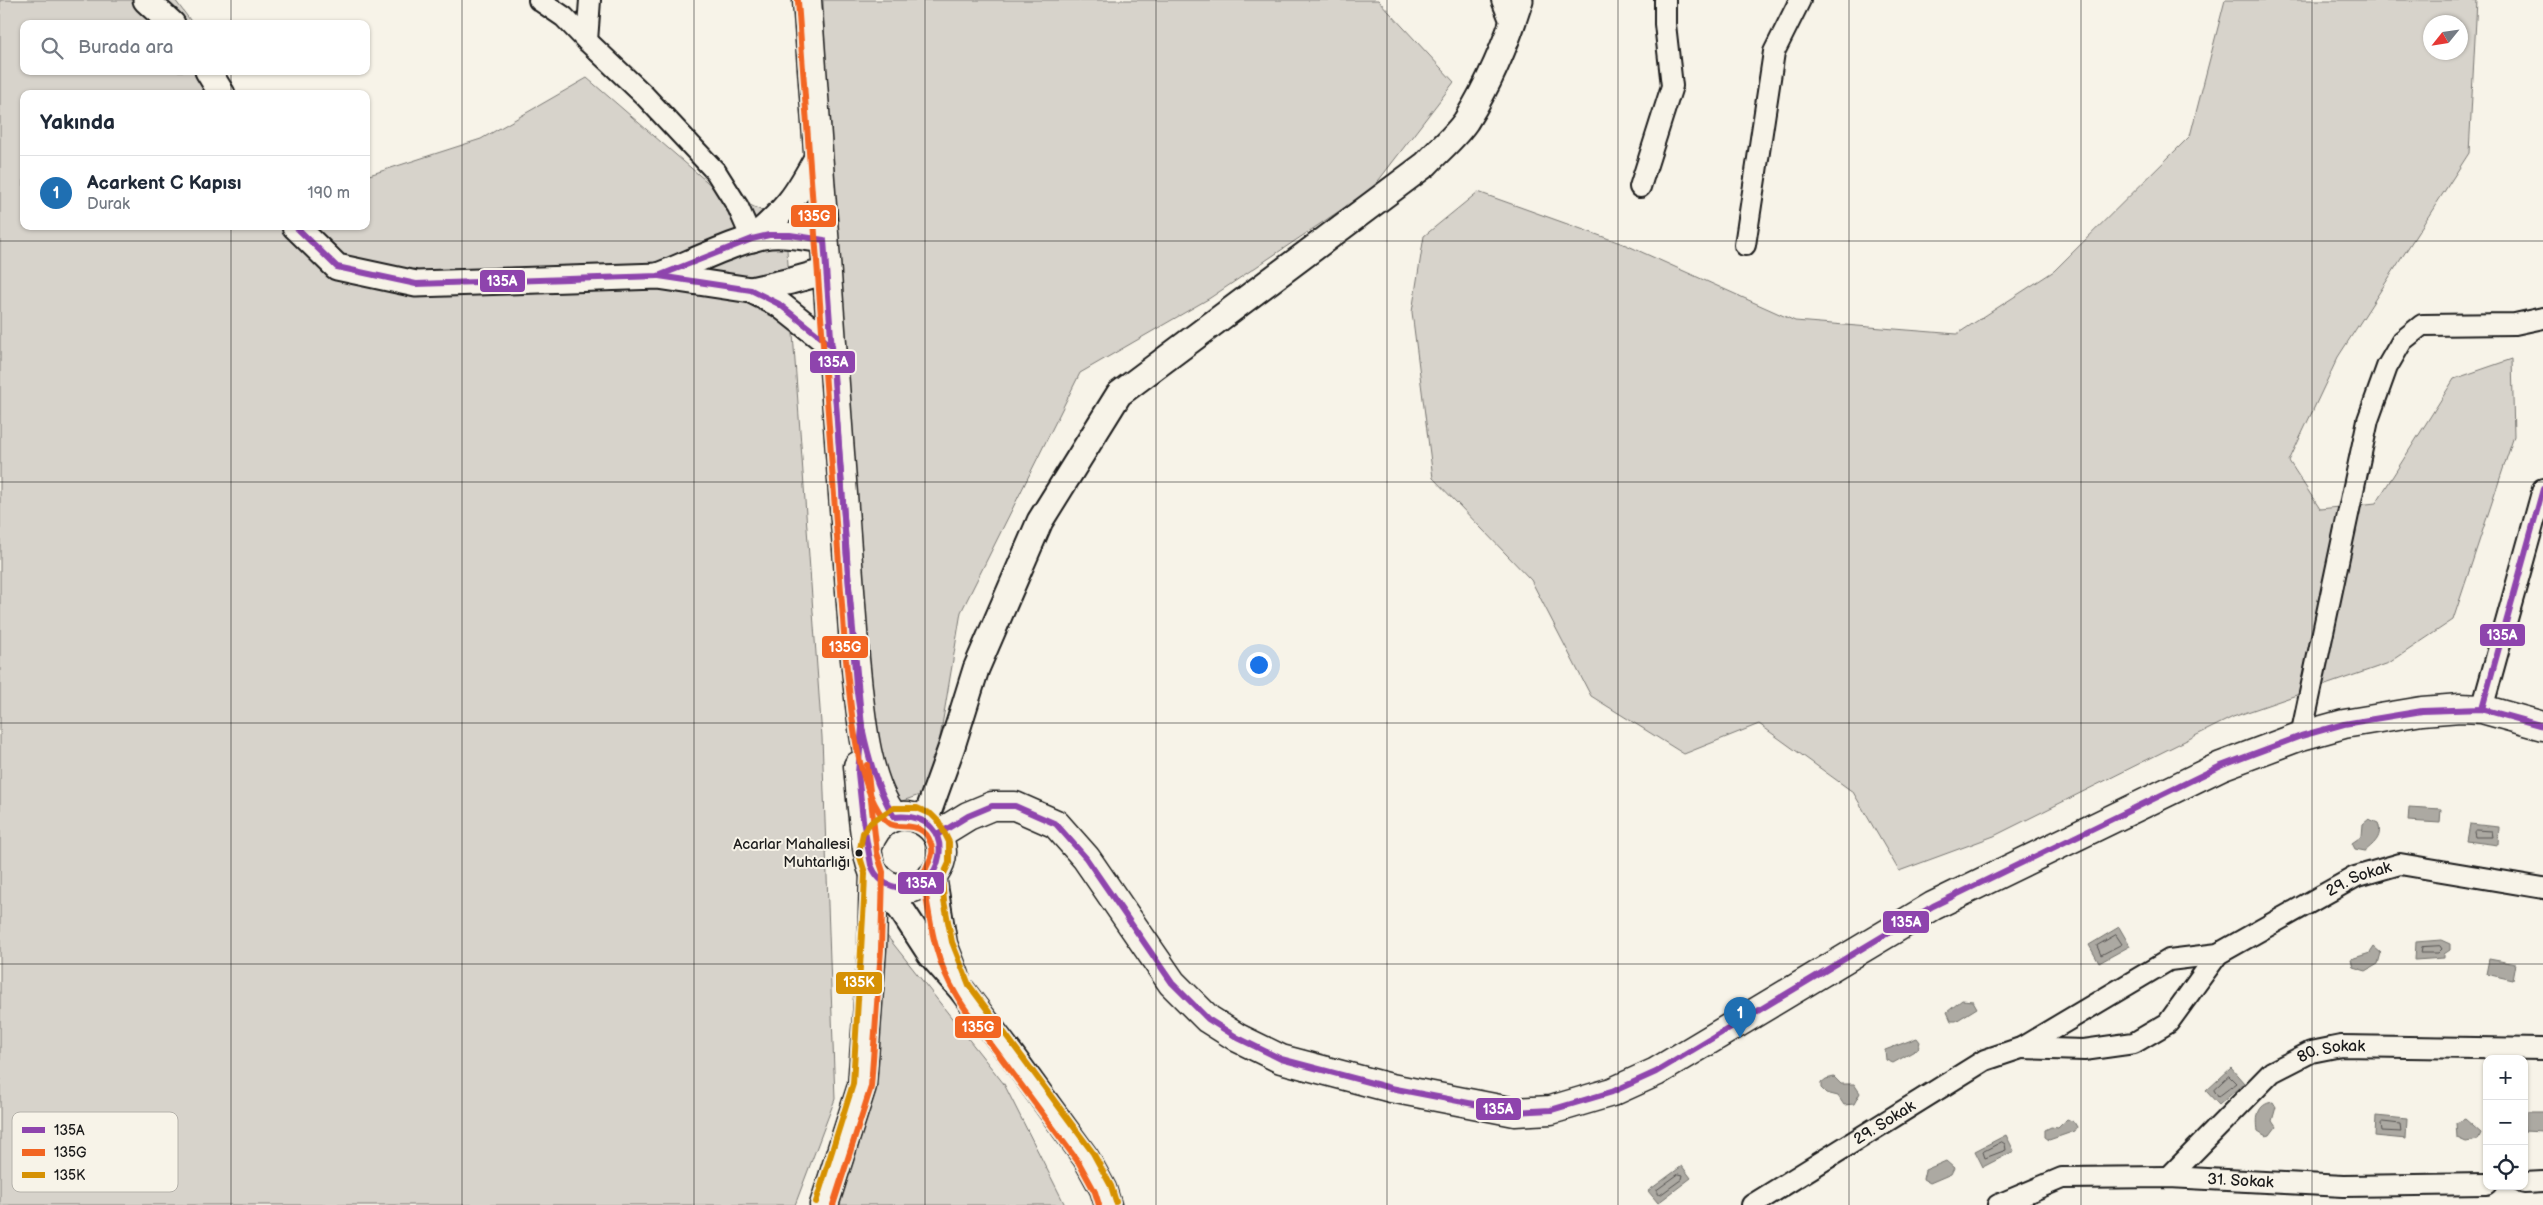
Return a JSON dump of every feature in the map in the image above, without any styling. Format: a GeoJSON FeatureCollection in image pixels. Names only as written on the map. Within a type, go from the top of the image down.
{"type":"FeatureCollection","features":[{"type":"Feature","properties":{"kind":"main road"},"geometry":{"type":"LineString","coordinates":[[807,0],[855,659],[862,729],[881,796],[894,817]]}},
{"type":"Feature","properties":{"kind":"main road"},"geometry":{"type":"LineString","coordinates":[[931,828],[992,806],[1014,806],[1056,824],[1086,858],[1172,983],[1208,1019],[1238,1038],[1281,1059],[1391,1088],[1515,1112],[1551,1110],[1612,1092],[1656,1072],[1934,906],[2221,766],[2301,736],[2344,724],[2422,711],[2460,708],[2482,709],[2543,726]]}},
{"type":"Feature","properties":{"kind":"main road"},"geometry":{"type":"LineString","coordinates":[[824,1205],[862,1086],[872,948],[871,859],[858,766],[862,729]]}},
{"type":"Feature","properties":{"kind":"main road"},"geometry":{"type":"LineString","coordinates":[[894,817],[915,817],[931,828],[942,852],[933,876],[916,887],[907,889],[888,885],[871,859],[877,828],[894,817]]}},
{"type":"Feature","properties":{"kind":"street"},"geometry":{"type":"LineString","coordinates":[[146,0],[168,20]]}},
{"type":"Feature","properties":{"kind":"street"},"geometry":{"type":"LineString","coordinates":[[539,0],[564,17],[586,41],[644,94],[716,172],[738,207],[752,239]]}},
{"type":"Feature","properties":{"kind":"street"},"geometry":{"type":"LineString","coordinates":[[586,41],[590,0]]}},
{"type":"Feature","properties":{"kind":"street"},"geometry":{"type":"LineString","coordinates":[[1502,0],[1512,25]]}},
{"type":"Feature","properties":{"kind":"street"},"geometry":{"type":"LineString","coordinates":[[931,828],[952,746],[976,669],[1040,521],[1118,394],[1426,164],[1465,122],[1492,73],[1520,0]]}},
{"type":"Feature","properties":{"kind":"street"},"geometry":{"type":"LineString","coordinates":[[1640,187],[1672,86],[1664,24],[1665,0]]}},
{"type":"Feature","properties":{"kind":"street"},"geometry":{"type":"LineString","coordinates":[[1744,245],[1774,52],[1800,0]]}},
{"type":"Feature","properties":{"kind":"street"},"geometry":{"type":"LineString","coordinates":[[210,75],[220,90]]}},
{"type":"Feature","properties":{"kind":"street"},"geometry":{"type":"LineString","coordinates":[[752,239],[779,216],[798,194],[818,156]]}},
{"type":"Feature","properties":{"kind":"street"},"geometry":{"type":"LineString","coordinates":[[299,230],[337,267],[416,284],[658,276],[751,290],[779,304],[832,346]]}},
{"type":"Feature","properties":{"kind":"street"},"geometry":{"type":"LineString","coordinates":[[658,276],[752,239],[770,235],[790,235],[824,240]]}},
{"type":"Feature","properties":{"kind":"street"},"geometry":{"type":"LineString","coordinates":[[751,290],[791,282],[827,271]]}},
{"type":"Feature","properties":{"kind":"street"},"geometry":{"type":"LineString","coordinates":[[2301,736],[2368,420],[2387,366],[2402,341],[2422,325],[2515,324],[2543,318]]}},
{"type":"Feature","properties":{"kind":"street"},"geometry":{"type":"LineString","coordinates":[[2482,709],[2543,489]]}},
{"type":"Feature","properties":{"kind":"street"},"geometry":{"type":"LineString","coordinates":[[871,859],[931,955],[961,989],[1086,1158],[1103,1189],[1108,1205]]}},
{"type":"Feature","properties":{"kind":"street","name":"29. Sokak"},"geometry":{"type":"LineString","coordinates":[[1752,1205],[1985,1060],[2021,1048],[2169,960],[2218,954],[2355,877],[2400,864],[2543,888]]}},
{"type":"Feature","properties":{"kind":"street"},"geometry":{"type":"LineString","coordinates":[[933,876],[944,944],[961,989]]}},
{"type":"Feature","properties":{"kind":"street","name":"29. Sokak"},"geometry":{"type":"LineString","coordinates":[[2021,1048],[2084,1050],[2134,1043],[2168,1022],[2218,954]]}},
{"type":"Feature","properties":{"kind":"street","name":"80. Sokak"},"geometry":{"type":"LineString","coordinates":[[2169,1177],[2272,1072],[2311,1052],[2341,1046],[2543,1049]]}},
{"type":"Feature","properties":{"kind":"street","name":"31. Sokak"},"geometry":{"type":"LineString","coordinates":[[1998,1205],[2062,1178],[2169,1177],[2344,1186],[2483,1184]]}},
{"type":"Feature","properties":{"kind":"street"},"geometry":{"type":"LineString","coordinates":[[2528,1183],[2543,1182]]}},
{"type":"Feature","properties":{"kind":"shaded area"},"geometry":{"type":"Polygon","coordinates":[[[0,0],[175,0],[190,20],[20,20],[20,75],[223,75],[230,90],[20,90],[20,230],[370,230],[370,175],[481,139],[587,78],[713,187],[785,222],[822,737],[835,1099],[795,1205],[0,1205],[0,0]]]}},
{"type":"Feature","properties":{"kind":"shaded area"},"geometry":{"type":"Polygon","coordinates":[[[823,0],[1378,0],[1454,82],[1372,189],[1210,298],[1080,373],[961,612],[931,791],[885,807],[837,354],[823,0]]]}},
{"type":"Feature","properties":{"kind":"shaded area"},"geometry":{"type":"Polygon","coordinates":[[[2225,0],[2477,0],[2469,153],[2338,357],[2289,461],[2320,509],[2376,503],[2454,379],[2512,359],[2514,436],[2453,620],[2389,663],[2233,717],[1994,836],[1899,871],[1853,792],[1759,724],[1684,754],[1591,696],[1531,580],[1433,478],[1412,312],[1424,236],[1478,192],[1626,245],[1795,321],[1957,334],[2054,271],[2190,136],[2225,0]]]}},
{"type":"Feature","properties":{"kind":"shaded area"},"geometry":{"type":"Polygon","coordinates":[[[876,922],[1004,1084],[1065,1205],[825,1205],[860,1110],[876,922]]]}},
{"type":"Feature","properties":{"kind":"water"},"geometry":{"type":"Polygon","coordinates":[[[2409,807],[2441,809],[2440,823],[2408,821],[2409,807]]]}},
{"type":"Feature","properties":{"kind":"water"},"geometry":{"type":"Polygon","coordinates":[[[2369,819],[2378,823],[2379,835],[2375,842],[2365,851],[2355,849],[2352,843],[2362,836],[2363,824],[2369,819]]]}},
{"type":"Feature","properties":{"kind":"water"},"geometry":{"type":"Polygon","coordinates":[[[2470,824],[2499,827],[2498,845],[2467,841],[2470,824]]]}},
{"type":"Feature","properties":{"kind":"water"},"geometry":{"type":"Polygon","coordinates":[[[2119,927],[2130,946],[2099,963],[2089,945],[2119,927]]]}},
{"type":"Feature","properties":{"kind":"water"},"geometry":{"type":"Polygon","coordinates":[[[2441,940],[2450,944],[2450,950],[2444,954],[2444,958],[2415,960],[2416,942],[2441,940]]]}},
{"type":"Feature","properties":{"kind":"water"},"geometry":{"type":"Polygon","coordinates":[[[2374,947],[2381,953],[2378,964],[2366,971],[2353,967],[2351,959],[2370,953],[2374,947]]]}},
{"type":"Feature","properties":{"kind":"water"},"geometry":{"type":"Polygon","coordinates":[[[2489,959],[2516,964],[2513,980],[2486,974],[2489,959]]]}},
{"type":"Feature","properties":{"kind":"water"},"geometry":{"type":"Polygon","coordinates":[[[1962,1000],[1973,1001],[1977,1008],[1956,1021],[1951,1021],[1947,1012],[1962,1000]]]}},
{"type":"Feature","properties":{"kind":"water"},"geometry":{"type":"Polygon","coordinates":[[[1917,1038],[1920,1042],[1918,1049],[1893,1063],[1886,1060],[1885,1050],[1917,1038]]]}},
{"type":"Feature","properties":{"kind":"water"},"geometry":{"type":"Polygon","coordinates":[[[2231,1068],[2244,1083],[2219,1105],[2206,1091],[2231,1068]]]}},
{"type":"Feature","properties":{"kind":"water"},"geometry":{"type":"Polygon","coordinates":[[[1834,1077],[1841,1084],[1854,1084],[1860,1093],[1854,1104],[1844,1105],[1838,1096],[1826,1093],[1821,1088],[1821,1083],[1826,1079],[1834,1077]]]}},
{"type":"Feature","properties":{"kind":"water"},"geometry":{"type":"Polygon","coordinates":[[[2273,1102],[2276,1107],[2272,1121],[2276,1127],[2270,1135],[2266,1136],[2258,1131],[2258,1116],[2264,1105],[2273,1102]]]}},
{"type":"Feature","properties":{"kind":"water"},"geometry":{"type":"Polygon","coordinates":[[[2528,1112],[2543,1112],[2543,1132],[2528,1131],[2528,1112]]]}},
{"type":"Feature","properties":{"kind":"water"},"geometry":{"type":"Polygon","coordinates":[[[2376,1116],[2407,1119],[2406,1139],[2375,1136],[2376,1116]]]}},
{"type":"Feature","properties":{"kind":"water"},"geometry":{"type":"Polygon","coordinates":[[[2067,1119],[2074,1122],[2077,1127],[2075,1131],[2049,1140],[2045,1137],[2045,1130],[2051,1127],[2058,1128],[2067,1119]]]}},
{"type":"Feature","properties":{"kind":"water"},"geometry":{"type":"Polygon","coordinates":[[[2465,1119],[2481,1133],[2478,1140],[2466,1142],[2457,1138],[2456,1123],[2465,1119]]]}},
{"type":"Feature","properties":{"kind":"water"},"geometry":{"type":"Polygon","coordinates":[[[2006,1135],[2014,1151],[1983,1167],[1975,1151],[2006,1135]]]}},
{"type":"Feature","properties":{"kind":"water"},"geometry":{"type":"Polygon","coordinates":[[[1946,1161],[1954,1168],[1951,1174],[1930,1183],[1923,1179],[1925,1170],[1946,1161]]]}},
{"type":"Feature","properties":{"kind":"water"},"geometry":{"type":"Polygon","coordinates":[[[1682,1166],[1691,1178],[1658,1203],[1648,1191],[1682,1166]]]}},
{"type":"Feature","properties":{"kind":"transit line","name":"135G"},"geometry":{"type":"LineString","coordinates":[[798,1],[846,660],[856,745],[861,767],[876,807],[887,822],[891,825],[916,828],[927,836],[931,844],[932,853],[924,876],[932,932],[941,964],[955,993],[972,1019],[1079,1163],[1095,1192],[1099,1205]]}},
{"type":"Feature","properties":{"kind":"transit line","name":"135A"},"geometry":{"type":"LineString","coordinates":[[299,230],[337,267],[416,284],[658,276],[752,239],[769,235],[790,235],[824,240],[849,587]]}},
{"type":"Feature","properties":{"kind":"transit line","name":"135A"},"geometry":{"type":"LineString","coordinates":[[659,276],[751,290],[779,304],[832,346]]}},
{"type":"Feature","properties":{"kind":"transit line","name":"135A"},"geometry":{"type":"LineString","coordinates":[[832,346],[849,587]]}},
{"type":"Feature","properties":{"kind":"transit line","name":"135A"},"geometry":{"type":"LineString","coordinates":[[2482,709],[2543,489]]}},
{"type":"Feature","properties":{"kind":"transit line","name":"135A"},"geometry":{"type":"LineString","coordinates":[[849,587],[862,727]]}},
{"type":"Feature","properties":{"kind":"transit line","name":"135A"},"geometry":{"type":"LineString","coordinates":[[849,587],[856,686],[862,727]]}},
{"type":"Feature","properties":{"kind":"transit line","name":"135A"},"geometry":{"type":"LineString","coordinates":[[937,835],[968,816],[992,806],[1015,806],[1056,824],[1086,858],[1172,983],[1208,1019],[1238,1038],[1281,1059],[1391,1088],[1515,1112],[1551,1110],[1612,1092],[1656,1072],[1933,906],[2221,766],[2301,736],[2344,724],[2422,711],[2482,709],[2543,726]]}},
{"type":"Feature","properties":{"kind":"transit line","name":"135A"},"geometry":{"type":"LineString","coordinates":[[862,727],[874,774],[894,817],[917,819],[931,828],[938,841],[939,856],[934,871],[924,882],[910,888],[892,886],[885,883],[871,865],[863,820],[858,773],[862,727]]}},
{"type":"Feature","properties":{"kind":"transit line","name":"135G"},"geometry":{"type":"LineString","coordinates":[[833,1205],[871,1087],[881,949],[883,872],[877,853],[867,765]]}},
{"type":"Feature","properties":{"kind":"transit line","name":"135K"},"geometry":{"type":"LineString","coordinates":[[816,1202],[853,1084],[864,900],[865,873],[859,854],[863,833],[870,823],[893,808],[917,808],[931,814],[939,822],[949,842],[949,863],[942,878],[944,901],[952,942],[969,985],[1093,1153],[1111,1186],[1116,1202]]}},
{"type":"Feature","properties":{"kind":"place","name":"Acarlar Mahallesi Muhtarlığı"},"geometry":{"type":"Point","coordinates":[859,853]}},
{"type":"Feature","properties":{"kind":"place","name":"Acarkent C Kapısı"},"geometry":{"type":"Point","coordinates":[1740,1038]}}]}
